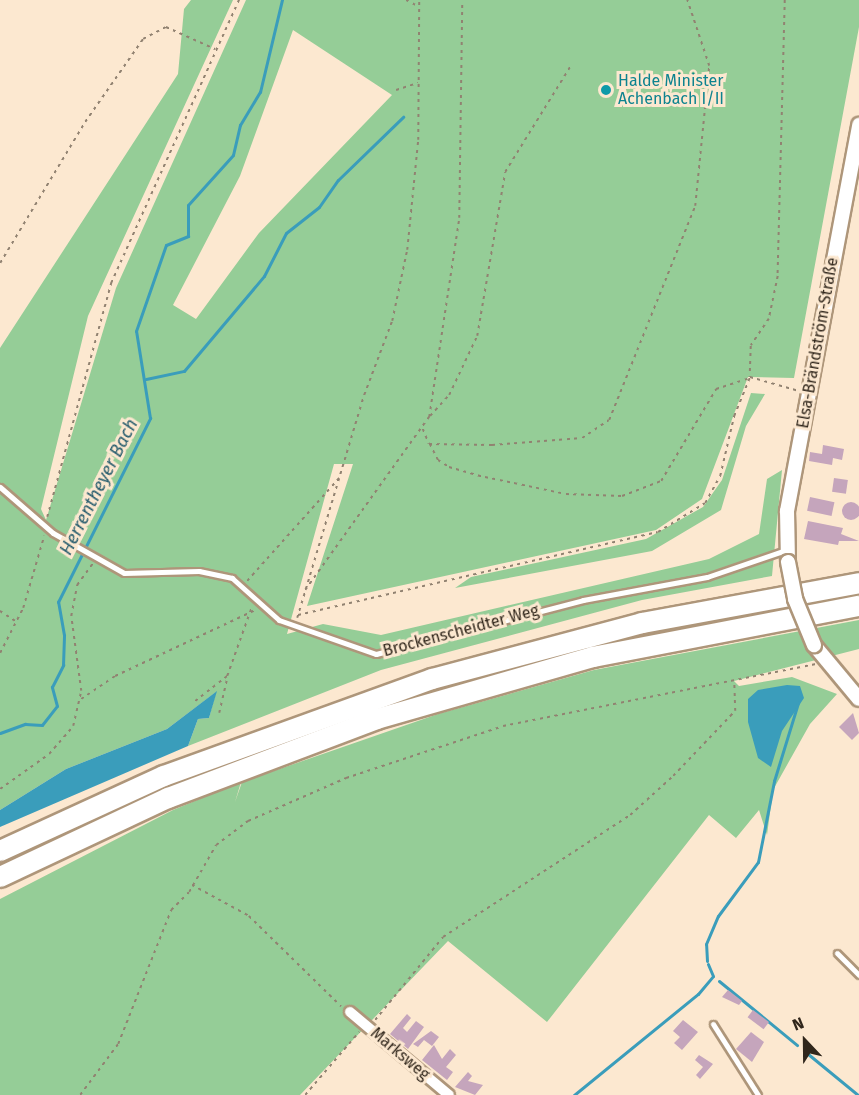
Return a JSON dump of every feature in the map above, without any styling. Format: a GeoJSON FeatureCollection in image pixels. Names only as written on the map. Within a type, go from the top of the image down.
{"type":"FeatureCollection","features":[{"type":"Feature","properties":{"kind":"highway"},"geometry":{"type":"LineString","coordinates":[[0,851],[164,776],[432,679],[642,623],[859,583]]}},
{"type":"Feature","properties":{"kind":"highway"},"geometry":{"type":"LineString","coordinates":[[0,877],[168,798],[377,719],[603,655],[859,606]]}},
{"type":"Feature","properties":{"kind":"street","name":"Elsa-Brändström-Straße"},"geometry":{"type":"LineString","coordinates":[[859,125],[787,511],[787,556],[795,599],[822,659],[859,699]]}},
{"type":"Feature","properties":{"kind":"street","name":"Marksweg"},"geometry":{"type":"LineString","coordinates":[[350,1012],[448,1095]]}},
{"type":"Feature","properties":{"kind":"lane"},"geometry":{"type":"LineString","coordinates":[[0,487],[44,527],[124,573],[206,572],[243,585]]}},
{"type":"Feature","properties":{"kind":"lane","name":"Brockenscheidter Weg"},"geometry":{"type":"LineString","coordinates":[[243,585],[261,606],[294,626],[354,649],[385,653],[583,600],[707,577],[787,556]]}},
{"type":"Feature","properties":{"kind":"lane"},"geometry":{"type":"LineString","coordinates":[[837,953],[859,975]]}},
{"type":"Feature","properties":{"kind":"lane"},"geometry":{"type":"LineString","coordinates":[[713,1024],[758,1095]]}},
{"type":"Feature","properties":{"kind":"path"},"geometry":{"type":"LineString","coordinates":[[0,653],[16,622],[111,283],[239,0]]}},
{"type":"Feature","properties":{"kind":"path"},"geometry":{"type":"LineString","coordinates":[[406,0],[419,7]]}},
{"type":"Feature","properties":{"kind":"path"},"geometry":{"type":"LineString","coordinates":[[294,626],[392,321],[408,250],[418,83],[419,0]]}},
{"type":"Feature","properties":{"kind":"path"},"geometry":{"type":"LineString","coordinates":[[429,417],[459,218],[462,0]]}},
{"type":"Feature","properties":{"kind":"path"},"geometry":{"type":"LineString","coordinates":[[429,444],[582,438],[609,420],[695,207],[709,66],[687,0]]}},
{"type":"Feature","properties":{"kind":"path"},"geometry":{"type":"LineString","coordinates":[[298,615],[658,532],[705,503],[720,476],[734,416],[750,377],[750,346],[769,319],[778,276],[785,0]]}},
{"type":"Feature","properties":{"kind":"path"},"geometry":{"type":"LineString","coordinates":[[0,263],[85,122],[143,39],[166,27],[216,50]]}},
{"type":"Feature","properties":{"kind":"path"},"geometry":{"type":"LineString","coordinates":[[304,591],[423,429],[429,417],[449,395],[477,336],[505,172],[571,65]]}},
{"type":"Feature","properties":{"kind":"path"},"geometry":{"type":"LineString","coordinates":[[396,90],[418,83]]}},
{"type":"Feature","properties":{"kind":"path"},"geometry":{"type":"LineString","coordinates":[[423,429],[429,444],[443,464],[485,477],[566,494],[622,496],[661,480],[716,389],[750,377],[809,395]]}},
{"type":"Feature","properties":{"kind":"path"},"geometry":{"type":"LineString","coordinates":[[243,585],[340,477]]}},
{"type":"Feature","properties":{"kind":"path"},"geometry":{"type":"LineString","coordinates":[[0,789],[68,737],[80,700],[70,630],[72,605],[77,585],[98,558]]}},
{"type":"Feature","properties":{"kind":"path"},"geometry":{"type":"LineString","coordinates":[[219,713],[227,676],[255,600]]}},
{"type":"Feature","properties":{"kind":"path"},"geometry":{"type":"LineString","coordinates":[[80,700],[115,676],[261,606]]}},
{"type":"Feature","properties":{"kind":"path"},"geometry":{"type":"LineString","coordinates":[[0,611],[16,622]]}},
{"type":"Feature","properties":{"kind":"path"},"geometry":{"type":"LineString","coordinates":[[80,1095],[118,1044],[164,923],[228,833],[346,778],[503,726],[813,666],[822,659]]}},
{"type":"Feature","properties":{"kind":"path"},"geometry":{"type":"LineString","coordinates":[[195,701],[227,676]]}},
{"type":"Feature","properties":{"kind":"path"},"geometry":{"type":"LineString","coordinates":[[305,1095],[444,937],[630,815],[673,776],[735,711],[734,681]]}},
{"type":"Feature","properties":{"kind":"path"},"geometry":{"type":"LineString","coordinates":[[192,885],[249,916],[321,992],[350,1012]]}},
{"type":"Feature","properties":{"kind":"green space"},"geometry":{"type":"Polygon","coordinates":[[[191,0],[233,0],[88,316],[41,509],[46,520],[116,288],[246,0],[859,0],[859,27],[794,378],[748,377],[702,499],[656,530],[307,606],[353,464],[334,464],[287,634],[323,624],[381,635],[709,559],[759,534],[767,479],[782,470],[772,576],[642,600],[381,670],[188,746],[198,719],[209,718],[216,692],[167,729],[66,769],[0,810],[0,348],[178,74],[184,9],[191,0]],[[293,30],[240,176],[173,305],[196,319],[259,233],[392,95],[293,30]]]}},
{"type":"Feature","properties":{"kind":"green space"},"geometry":{"type":"Polygon","coordinates":[[[751,393],[765,394],[746,426],[721,510],[652,551],[455,588],[471,577],[646,539],[703,507],[722,480],[751,393]]]}},
{"type":"Feature","properties":{"kind":"green space"},"geometry":{"type":"Polygon","coordinates":[[[859,620],[859,649],[734,681],[739,686],[792,677],[837,694],[810,724],[773,790],[767,835],[759,810],[736,838],[709,815],[547,1022],[448,941],[300,1095],[0,1095],[0,899],[173,810],[241,782],[235,802],[242,782],[438,714],[594,670],[859,620]]]}},
{"type":"Feature","properties":{"kind":"water"},"geometry":{"type":"Polygon","coordinates":[[[787,685],[800,686],[804,698],[782,731],[771,767],[758,758],[748,722],[748,699],[758,690],[787,685]]]}},
{"type":"Feature","properties":{"kind":"water"},"geometry":{"type":"Polygon","coordinates":[[[217,691],[209,718],[198,719],[188,746],[0,827],[0,810],[66,769],[167,729],[217,691]]]}},
{"type":"Feature","properties":{"kind":"building"},"geometry":{"type":"Polygon","coordinates":[[[823,445],[844,449],[842,460],[833,458],[832,465],[809,461],[810,452],[822,454],[823,445]]]}},
{"type":"Feature","properties":{"kind":"building"},"geometry":{"type":"Polygon","coordinates":[[[834,478],[848,480],[846,494],[832,492],[834,478]]]}},
{"type":"Feature","properties":{"kind":"building"},"geometry":{"type":"Polygon","coordinates":[[[810,497],[834,502],[832,516],[807,511],[810,497]]]}},
{"type":"Feature","properties":{"kind":"building"},"geometry":{"type":"Polygon","coordinates":[[[851,502],[857,505],[860,511],[857,517],[851,520],[845,517],[842,511],[845,505],[851,502]]]}},
{"type":"Feature","properties":{"kind":"building"},"geometry":{"type":"Polygon","coordinates":[[[808,521],[843,528],[841,534],[859,541],[839,541],[838,545],[804,539],[808,521]]]}},
{"type":"Feature","properties":{"kind":"building"},"geometry":{"type":"Polygon","coordinates":[[[853,713],[859,733],[852,740],[839,727],[853,713]]]}},
{"type":"Feature","properties":{"kind":"building"},"geometry":{"type":"Polygon","coordinates":[[[728,990],[742,1001],[739,1005],[722,997],[728,990]]]}},
{"type":"Feature","properties":{"kind":"building"},"geometry":{"type":"Polygon","coordinates":[[[753,1010],[769,1022],[764,1029],[748,1017],[753,1010]]]}},
{"type":"Feature","properties":{"kind":"building"},"geometry":{"type":"Polygon","coordinates":[[[407,1014],[411,1018],[403,1028],[407,1032],[416,1021],[424,1027],[408,1049],[390,1034],[407,1014]]]}},
{"type":"Feature","properties":{"kind":"building"},"geometry":{"type":"Polygon","coordinates":[[[683,1020],[698,1032],[682,1050],[674,1043],[680,1037],[673,1031],[683,1020]]]}},
{"type":"Feature","properties":{"kind":"building"},"geometry":{"type":"Polygon","coordinates":[[[431,1031],[439,1037],[432,1046],[424,1040],[418,1047],[413,1044],[431,1031]]]}},
{"type":"Feature","properties":{"kind":"building"},"geometry":{"type":"Polygon","coordinates":[[[751,1032],[764,1042],[752,1062],[736,1049],[751,1032]]]}},
{"type":"Feature","properties":{"kind":"building"},"geometry":{"type":"Polygon","coordinates":[[[434,1045],[442,1059],[450,1049],[456,1055],[446,1067],[453,1072],[447,1080],[422,1060],[434,1045]]]}},
{"type":"Feature","properties":{"kind":"building"},"geometry":{"type":"Polygon","coordinates":[[[699,1055],[713,1064],[700,1079],[696,1075],[703,1067],[695,1060],[699,1055]]]}},
{"type":"Feature","properties":{"kind":"building"},"geometry":{"type":"Polygon","coordinates":[[[468,1072],[472,1076],[468,1081],[483,1085],[475,1095],[455,1087],[468,1072]]]}},
{"type":"Feature","properties":{"kind":"waterway","name":"Herrentheyer Bach"},"geometry":{"type":"LineString","coordinates":[[0,733],[25,724],[42,725],[57,706],[52,687],[63,665],[64,635],[58,602],[150,418],[136,331],[166,245],[188,236],[188,205],[233,155],[240,125],[260,92],[282,0]]}},
{"type":"Feature","properties":{"kind":"waterway"},"geometry":{"type":"LineString","coordinates":[[146,379],[184,371],[264,276],[286,233],[319,207],[338,180],[403,117]]}},
{"type":"Feature","properties":{"kind":"waterway"},"geometry":{"type":"LineString","coordinates":[[707,961],[706,944],[718,916],[758,862],[774,781],[798,703]]}},
{"type":"Feature","properties":{"kind":"waterway"},"geometry":{"type":"LineString","coordinates":[[574,1095],[698,994],[713,976],[708,964]]}},
{"type":"Feature","properties":{"kind":"waterway"},"geometry":{"type":"LineString","coordinates":[[719,981],[797,1045]]}},
{"type":"Feature","properties":{"kind":"waterway"},"geometry":{"type":"LineString","coordinates":[[808,1054],[858,1095]]}},
{"type":"Feature","properties":{"kind":"place","name":"Halde Minister Achenbach I/II"},"geometry":{"type":"Point","coordinates":[606,90]}}]}
